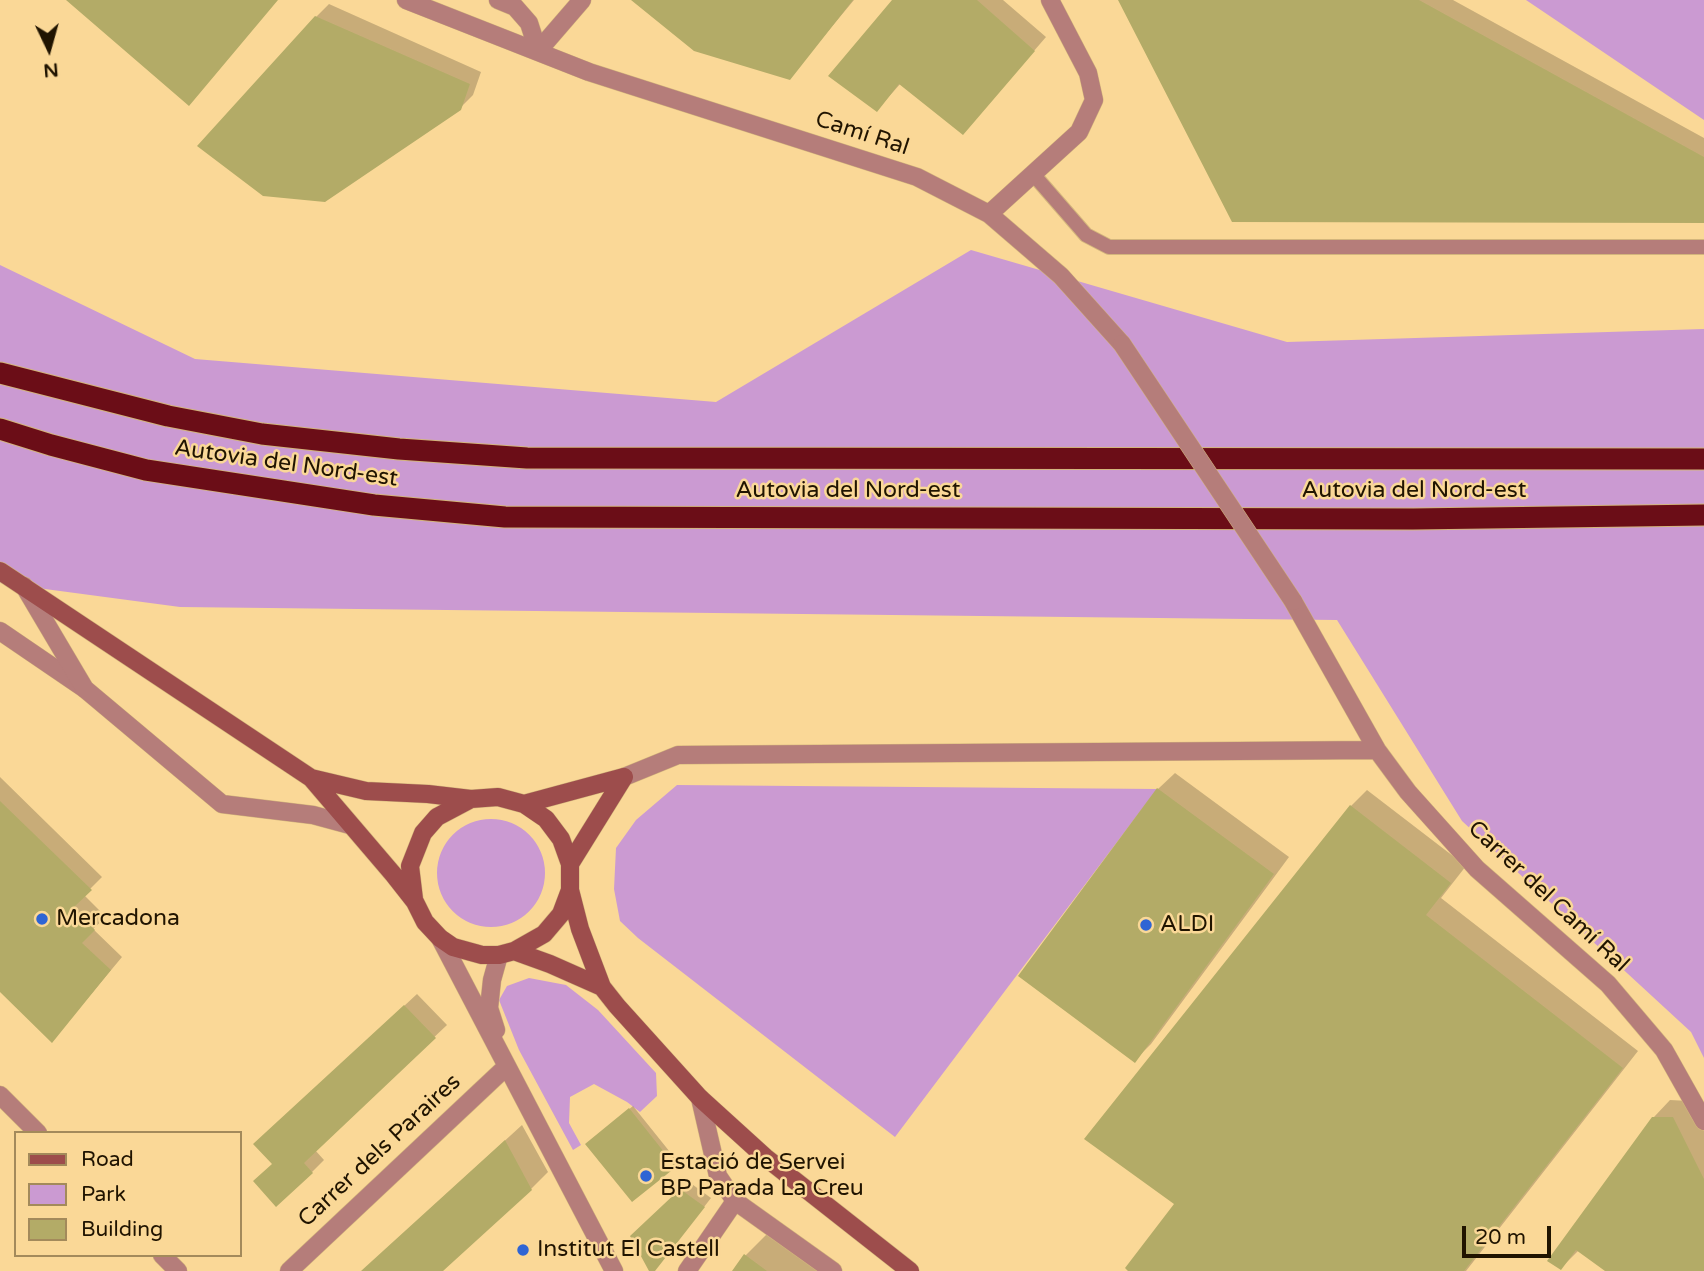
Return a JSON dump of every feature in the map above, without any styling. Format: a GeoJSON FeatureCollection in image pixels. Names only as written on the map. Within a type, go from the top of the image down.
{"type":"FeatureCollection","features":[{"type":"Feature","properties":{"kind":"highway","name":"Autovia del Nord-est"},"geometry":{"type":"LineString","coordinates":[[0,373],[167,416],[262,434],[399,449],[527,458],[1704,459]]}},
{"type":"Feature","properties":{"kind":"highway","name":"Autovia del Nord-est"},"geometry":{"type":"LineString","coordinates":[[0,429],[146,470],[374,505],[505,517],[1413,519],[1704,515]]}},
{"type":"Feature","properties":{"kind":"main road"},"geometry":{"type":"LineString","coordinates":[[0,571],[22,583],[312,778],[373,849],[415,902],[425,922],[440,938],[468,952],[507,953],[551,964],[602,988]]}},
{"type":"Feature","properties":{"kind":"main road"},"geometry":{"type":"LineString","coordinates":[[312,778],[366,791],[471,799],[498,797],[524,804],[545,819],[561,839],[570,864],[570,890],[580,929],[602,988],[700,1098],[765,1157],[910,1271]]}},
{"type":"Feature","properties":{"kind":"main road"},"geometry":{"type":"LineString","coordinates":[[524,804],[624,778]]}},
{"type":"Feature","properties":{"kind":"main road"},"geometry":{"type":"LineString","coordinates":[[570,864],[624,778]]}},
{"type":"Feature","properties":{"kind":"main road"},"geometry":{"type":"LineString","coordinates":[[415,902],[410,866],[423,832],[437,817],[471,799]]}},
{"type":"Feature","properties":{"kind":"main road"},"geometry":{"type":"LineString","coordinates":[[507,953],[544,934],[561,914],[570,890]]}},
{"type":"Feature","properties":{"kind":"street","name":"Camí Ral"},"geometry":{"type":"LineString","coordinates":[[406,0],[589,72],[917,177],[989,214],[1061,276],[1122,344],[1293,601]]}},
{"type":"Feature","properties":{"kind":"street"},"geometry":{"type":"LineString","coordinates":[[498,0],[515,7],[529,23],[538,51]]}},
{"type":"Feature","properties":{"kind":"street"},"geometry":{"type":"LineString","coordinates":[[538,51],[582,0]]}},
{"type":"Feature","properties":{"kind":"street"},"geometry":{"type":"LineString","coordinates":[[989,214],[1079,132],[1094,100],[1088,73],[1050,0]]}},
{"type":"Feature","properties":{"kind":"street"},"geometry":{"type":"LineString","coordinates":[[22,583],[85,689]]}},
{"type":"Feature","properties":{"kind":"street","name":"Carrer del Camí Ral"},"geometry":{"type":"LineString","coordinates":[[1293,601],[1377,750],[1408,792],[1476,869],[1608,984],[1664,1050],[1704,1121]]}},
{"type":"Feature","properties":{"kind":"street"},"geometry":{"type":"LineString","coordinates":[[0,631],[85,689],[222,804],[313,815],[350,825]]}},
{"type":"Feature","properties":{"kind":"street"},"geometry":{"type":"LineString","coordinates":[[624,778],[678,755],[1377,750]]}},
{"type":"Feature","properties":{"kind":"street"},"geometry":{"type":"LineString","coordinates":[[440,938],[614,1271]]}},
{"type":"Feature","properties":{"kind":"street"},"geometry":{"type":"LineString","coordinates":[[506,1067],[489,1008],[492,980],[507,953]]}},
{"type":"Feature","properties":{"kind":"street","name":"Carrer dels Paraires"},"geometry":{"type":"LineString","coordinates":[[289,1271],[506,1067]]}},
{"type":"Feature","properties":{"kind":"street"},"geometry":{"type":"LineString","coordinates":[[0,1095],[36,1131]]}},
{"type":"Feature","properties":{"kind":"street"},"geometry":{"type":"LineString","coordinates":[[700,1098],[718,1176],[735,1201],[833,1271]]}},
{"type":"Feature","properties":{"kind":"street"},"geometry":{"type":"LineString","coordinates":[[687,1271],[735,1201]]}},
{"type":"Feature","properties":{"kind":"street"},"geometry":{"type":"LineString","coordinates":[[164,1257],[178,1271]]}},
{"type":"Feature","properties":{"kind":"lane"},"geometry":{"type":"LineString","coordinates":[[1033,174],[1086,234],[1109,247],[1704,247]]}},
{"type":"Feature","properties":{"kind":"green space"},"geometry":{"type":"Polygon","coordinates":[[[1526,0],[1704,0],[1704,120],[1526,0]]]}},
{"type":"Feature","properties":{"kind":"green space"},"geometry":{"type":"Polygon","coordinates":[[[971,250],[1287,342],[1704,329],[1704,1058],[1691,1032],[1462,821],[1337,620],[180,607],[0,583],[0,265],[195,359],[716,402],[971,250]]]}},
{"type":"Feature","properties":{"kind":"green space"},"geometry":{"type":"Polygon","coordinates":[[[677,785],[1157,789],[895,1137],[638,938],[620,921],[614,889],[616,848],[636,820],[677,785]]]}},
{"type":"Feature","properties":{"kind":"green space"},"geometry":{"type":"Polygon","coordinates":[[[491,819],[512,823],[529,835],[541,852],[545,873],[541,894],[529,911],[512,923],[491,927],[470,923],[453,911],[441,894],[437,873],[441,852],[453,835],[470,823],[491,819]]]}},
{"type":"Feature","properties":{"kind":"green space"},"geometry":{"type":"Polygon","coordinates":[[[529,978],[566,985],[598,1010],[656,1073],[657,1096],[640,1112],[594,1084],[570,1097],[569,1123],[581,1145],[573,1150],[519,1050],[499,1000],[507,986],[529,978]]]}},
{"type":"Feature","properties":{"kind":"building"},"geometry":{"type":"Polygon","coordinates":[[[66,0],[278,0],[189,106],[66,0]]]}},
{"type":"Feature","properties":{"kind":"building"},"geometry":{"type":"Polygon","coordinates":[[[631,0],[853,0],[790,80],[694,51],[631,0]]]}},
{"type":"Feature","properties":{"kind":"building"},"geometry":{"type":"Polygon","coordinates":[[[892,0],[977,0],[1035,51],[963,135],[899,84],[877,112],[828,76],[892,0]]]}},
{"type":"Feature","properties":{"kind":"building"},"geometry":{"type":"Polygon","coordinates":[[[1118,0],[1419,0],[1704,157],[1704,223],[1232,222],[1118,0]]]}},
{"type":"Feature","properties":{"kind":"building"},"geometry":{"type":"Polygon","coordinates":[[[315,16],[470,84],[461,110],[325,202],[263,196],[197,146],[315,16]]]}},
{"type":"Feature","properties":{"kind":"building","name":"ALDI"},"geometry":{"type":"Polygon","coordinates":[[[1157,788],[1274,874],[1135,1063],[1018,976],[1157,788]]]}},
{"type":"Feature","properties":{"kind":"building","name":"Mercadona"},"geometry":{"type":"Polygon","coordinates":[[[0,801],[92,890],[73,908],[95,930],[82,943],[111,970],[52,1043],[0,992],[0,801]]]}},
{"type":"Feature","properties":{"kind":"building"},"geometry":{"type":"Polygon","coordinates":[[[1350,805],[1451,883],[1426,915],[1623,1068],[1464,1271],[1128,1271],[1125,1268],[1174,1204],[1084,1139],[1350,805]]]}},
{"type":"Feature","properties":{"kind":"building"},"geometry":{"type":"Polygon","coordinates":[[[404,1005],[436,1038],[304,1163],[313,1173],[276,1207],[253,1181],[272,1164],[253,1144],[404,1005]]]}},
{"type":"Feature","properties":{"kind":"building"},"geometry":{"type":"Polygon","coordinates":[[[629,1108],[676,1167],[632,1202],[585,1144],[629,1108]]]}},
{"type":"Feature","properties":{"kind":"building"},"geometry":{"type":"Polygon","coordinates":[[[1652,1117],[1673,1117],[1704,1179],[1704,1271],[1605,1271],[1576,1250],[1561,1270],[1547,1261],[1652,1117]]]}},
{"type":"Feature","properties":{"kind":"building"},"geometry":{"type":"Polygon","coordinates":[[[505,1140],[532,1190],[443,1271],[361,1271],[505,1140]]]}},
{"type":"Feature","properties":{"kind":"building"},"geometry":{"type":"Polygon","coordinates":[[[680,1189],[705,1207],[655,1271],[649,1271],[630,1236],[680,1189]]]}},
{"type":"Feature","properties":{"kind":"building"},"geometry":{"type":"Polygon","coordinates":[[[744,1254],[767,1271],[732,1271],[744,1254]]]}},
{"type":"Feature","properties":{"kind":"place","name":"Mercadona"},"geometry":{"type":"Point","coordinates":[42,919]}},
{"type":"Feature","properties":{"kind":"place","name":"ALDI"},"geometry":{"type":"Point","coordinates":[1146,925]}},
{"type":"Feature","properties":{"kind":"place","name":"Estació de Servei BP Parada La Creu"},"geometry":{"type":"Point","coordinates":[646,1176]}},
{"type":"Feature","properties":{"kind":"place","name":"Institut El Castell"},"geometry":{"type":"Point","coordinates":[523,1250]}}]}
